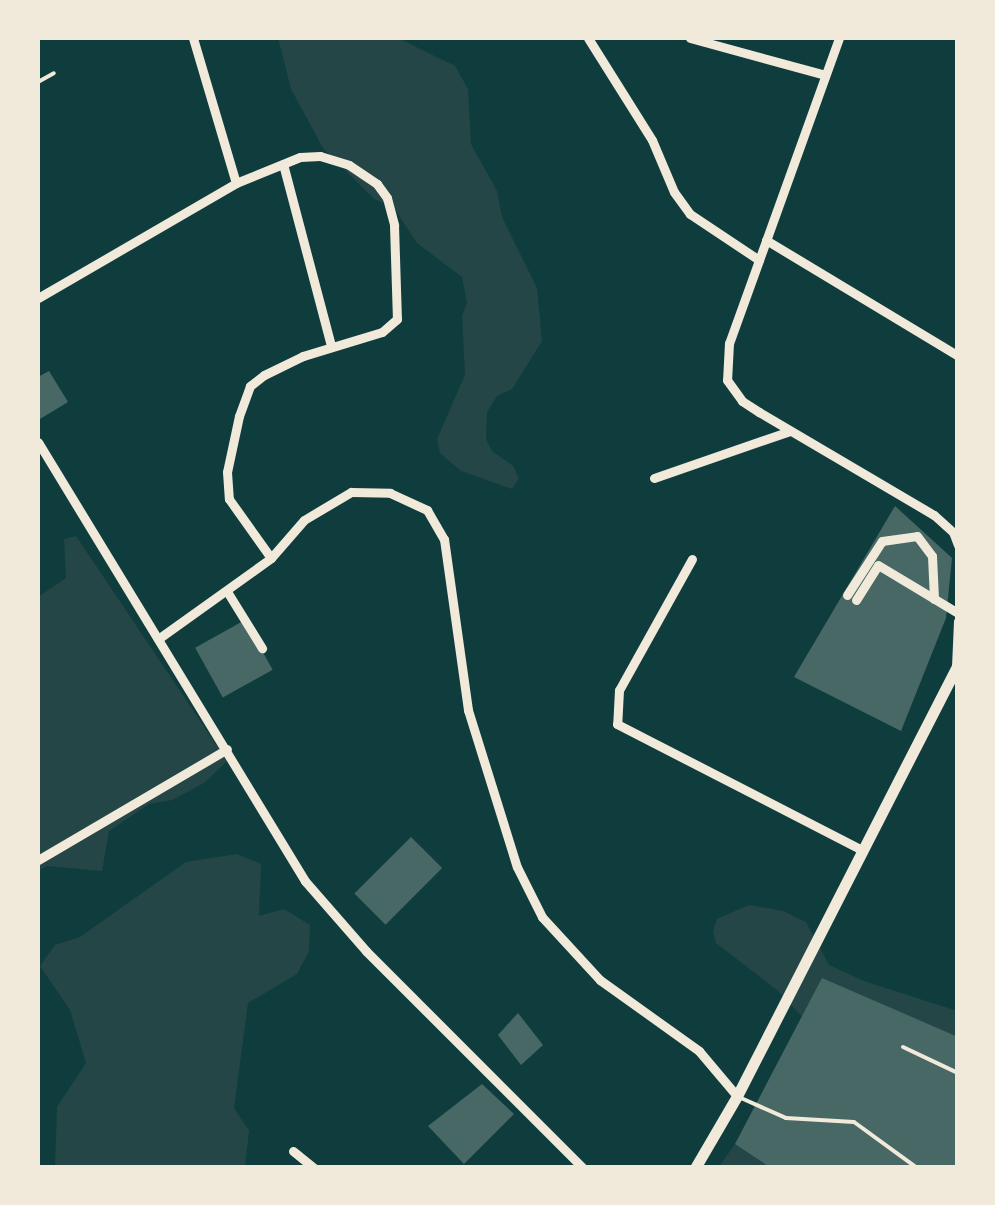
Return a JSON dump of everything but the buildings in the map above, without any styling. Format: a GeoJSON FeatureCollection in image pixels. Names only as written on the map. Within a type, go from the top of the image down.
{"type":"FeatureCollection","features":[{"type":"Feature","properties":{"kind":"street"},"geometry":{"type":"LineString","coordinates":[[193,38],[236,183]]}},
{"type":"Feature","properties":{"kind":"street"},"geometry":{"type":"LineString","coordinates":[[588,38],[652,140],[674,192],[690,214],[759,260]]}},
{"type":"Feature","properties":{"kind":"street"},"geometry":{"type":"LineString","coordinates":[[690,38],[825,75]]}},
{"type":"Feature","properties":{"kind":"street"},"geometry":{"type":"LineString","coordinates":[[839,38],[729,343],[727,380],[742,401],[934,515],[953,532],[958,545]]}},
{"type":"Feature","properties":{"kind":"street"},"geometry":{"type":"LineString","coordinates":[[38,298],[236,183],[300,157],[320,156],[349,165],[377,184],[387,198],[394,225],[397,320],[382,332],[330,346],[264,375],[250,386],[240,416],[228,472],[229,498],[270,558]]}},
{"type":"Feature","properties":{"kind":"street"},"geometry":{"type":"LineString","coordinates":[[283,164],[330,346]]}},
{"type":"Feature","properties":{"kind":"street"},"geometry":{"type":"LineString","coordinates":[[766,240],[958,356]]}},
{"type":"Feature","properties":{"kind":"street"},"geometry":{"type":"LineString","coordinates":[[654,478],[790,431]]}},
{"type":"Feature","properties":{"kind":"street"},"geometry":{"type":"LineString","coordinates":[[38,442],[284,851],[334,918],[583,1168]]}},
{"type":"Feature","properties":{"kind":"street"},"geometry":{"type":"LineString","coordinates":[[158,639],[270,558],[304,520],[351,492],[390,493],[427,510],[444,539],[468,710],[517,867],[542,917],[600,980],[699,1050],[737,1096]]}},
{"type":"Feature","properties":{"kind":"street"},"geometry":{"type":"LineString","coordinates":[[934,598],[932,556],[917,536],[882,542],[852,597],[878,565],[958,613]]}},
{"type":"Feature","properties":{"kind":"street"},"geometry":{"type":"LineString","coordinates":[[692,559],[618,690],[617,724],[862,850]]}},
{"type":"Feature","properties":{"kind":"street"},"geometry":{"type":"LineString","coordinates":[[228,592],[262,648]]}},
{"type":"Feature","properties":{"kind":"street"},"geometry":{"type":"LineString","coordinates":[[695,1168],[737,1096],[957,666],[958,621]]}},
{"type":"Feature","properties":{"kind":"street"},"geometry":{"type":"LineString","coordinates":[[38,860],[226,750]]}},
{"type":"Feature","properties":{"kind":"street"},"geometry":{"type":"LineString","coordinates":[[293,1151],[314,1168]]}},
{"type":"Feature","properties":{"kind":"lane"},"geometry":{"type":"LineString","coordinates":[[38,82],[54,73]]}},
{"type":"Feature","properties":{"kind":"lane"},"geometry":{"type":"LineString","coordinates":[[903,1047],[958,1073]]}},
{"type":"Feature","properties":{"kind":"lane"},"geometry":{"type":"LineString","coordinates":[[737,1096],[786,1118],[854,1122],[917,1168]]}},
{"type":"Feature","properties":{"kind":"shaded area"},"geometry":{"type":"Polygon","coordinates":[[[278,38],[398,38],[455,66],[468,89],[471,144],[497,191],[502,217],[537,288],[542,341],[512,389],[497,396],[487,412],[486,439],[492,451],[513,466],[519,478],[512,489],[461,471],[440,453],[437,439],[465,375],[462,316],[467,303],[462,277],[417,243],[394,208],[374,199],[323,148],[291,89],[278,38]]]}},
{"type":"Feature","properties":{"kind":"shaded area"},"geometry":{"type":"Polygon","coordinates":[[[76,536],[227,761],[204,783],[172,800],[149,804],[109,831],[102,871],[47,866],[38,871],[38,597],[66,578],[64,539],[76,536]]]}},
{"type":"Feature","properties":{"kind":"shaded area"},"geometry":{"type":"Polygon","coordinates":[[[237,854],[261,864],[259,916],[284,909],[310,925],[309,951],[297,974],[248,1003],[234,1108],[249,1131],[245,1167],[55,1167],[57,1107],[86,1063],[70,1010],[40,966],[55,945],[80,937],[186,862],[237,854]]]}},
{"type":"Feature","properties":{"kind":"shaded area"},"geometry":{"type":"Polygon","coordinates":[[[749,905],[783,911],[806,922],[829,965],[864,981],[957,1011],[957,1085],[813,1028],[777,990],[716,943],[713,931],[717,919],[749,905]]]}},
{"type":"Feature","properties":{"kind":"shaded area"},"geometry":{"type":"Polygon","coordinates":[[[735,1144],[825,1167],[718,1168],[735,1144]]]}}]}
